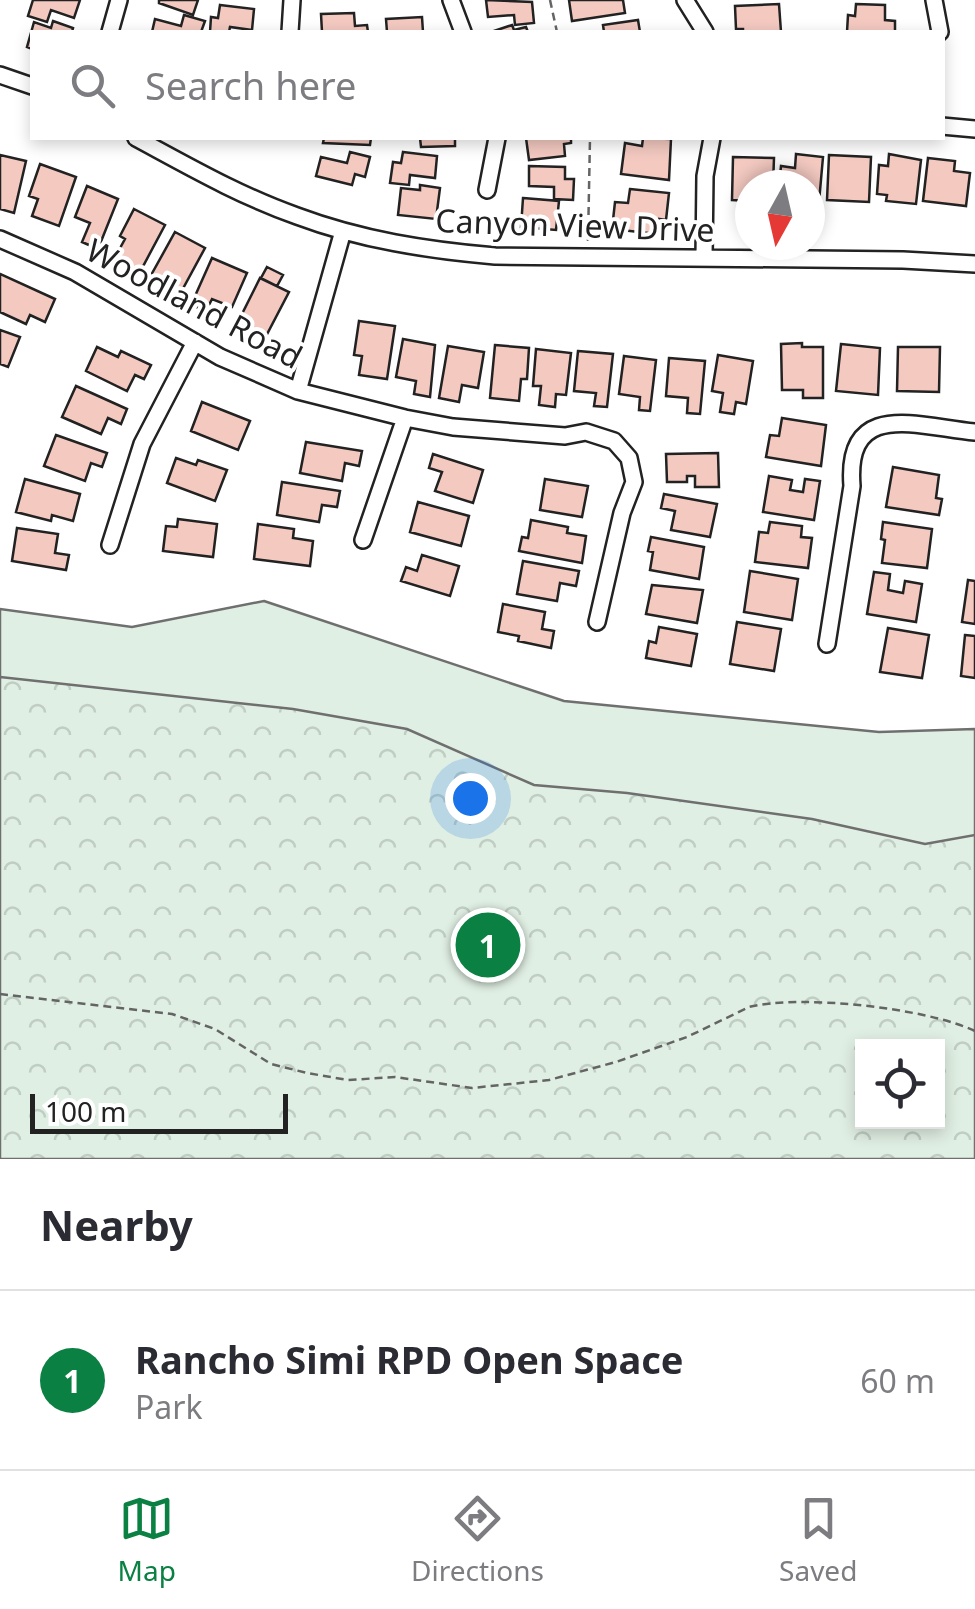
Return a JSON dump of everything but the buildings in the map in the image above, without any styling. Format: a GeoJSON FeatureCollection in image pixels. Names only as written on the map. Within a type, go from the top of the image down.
{"type":"FeatureCollection","features":[{"type":"Feature","properties":{"kind":"street"},"geometry":{"type":"LineString","coordinates":[[111,30],[120,0]]}},
{"type":"Feature","properties":{"kind":"street"},"geometry":{"type":"LineString","coordinates":[[290,30],[292,0]]}},
{"type":"Feature","properties":{"kind":"street"},"geometry":{"type":"LineString","coordinates":[[451,0],[462,30]]}},
{"type":"Feature","properties":{"kind":"street"},"geometry":{"type":"LineString","coordinates":[[684,0],[705,30]]}},
{"type":"Feature","properties":{"kind":"street"},"geometry":{"type":"LineString","coordinates":[[934,0],[940,30]]}},
{"type":"Feature","properties":{"kind":"street"},"geometry":{"type":"LineString","coordinates":[[0,74],[30,85]]}},
{"type":"Feature","properties":{"kind":"street"},"geometry":{"type":"LineString","coordinates":[[945,126],[975,129]]}},
{"type":"Feature","properties":{"kind":"street","name":"Canyon View Drive"},"geometry":{"type":"LineString","coordinates":[[140,140],[244,195],[343,231],[442,252],[975,264]]}},
{"type":"Feature","properties":{"kind":"street"},"geometry":{"type":"LineString","coordinates":[[487,190],[496,140]]}},
{"type":"Feature","properties":{"kind":"street"},"geometry":{"type":"LineString","coordinates":[[704,258],[705,176],[712,140]]}},
{"type":"Feature","properties":{"kind":"street"},"geometry":{"type":"LineString","coordinates":[[298,391],[343,231]]}},
{"type":"Feature","properties":{"kind":"street","name":"Woodland Road"},"geometry":{"type":"LineString","coordinates":[[0,240],[75,272],[195,342],[298,391],[405,418],[492,431],[601,434],[623,450],[634,482],[622,513],[597,622]]}},
{"type":"Feature","properties":{"kind":"street"},"geometry":{"type":"LineString","coordinates":[[110,544],[142,444],[195,342]]}},
{"type":"Feature","properties":{"kind":"street"},"geometry":{"type":"LineString","coordinates":[[363,540],[405,418]]}},
{"type":"Feature","properties":{"kind":"street"},"geometry":{"type":"LineString","coordinates":[[827,644],[852,486],[850,465],[858,442],[867,432],[890,421],[975,429]]}},
{"type":"Feature","properties":{"kind":"path"},"geometry":{"type":"LineString","coordinates":[[550,0],[556,30]]}},
{"type":"Feature","properties":{"kind":"path"},"geometry":{"type":"LineString","coordinates":[[587,257],[590,140]]}},
{"type":"Feature","properties":{"kind":"path"},"geometry":{"type":"LineString","coordinates":[[0,994],[172,1014],[214,1029],[271,1064],[306,1073],[361,1080],[395,1076],[456,1087],[523,1083],[580,1072],[657,1048],[765,1003],[818,1003],[915,1012],[975,1031]]}},
{"type":"Feature","properties":{"kind":"green space"},"geometry":{"type":"Polygon","coordinates":[[[264,601],[564,701],[879,732],[975,729],[975,1159],[0,1159],[0,609],[132,627],[264,601]]]}},
{"type":"Feature","properties":{"kind":"green space"},"geometry":{"type":"Polygon","coordinates":[[[0,677],[293,709],[407,729],[534,785],[627,793],[812,819],[925,844],[975,835],[975,1159],[0,1159],[0,677]]]}},
{"type":"Feature","properties":{"kind":"place","name":"Rancho Simi RPD Open Space"},"geometry":{"type":"Point","coordinates":[488,945]}}]}
